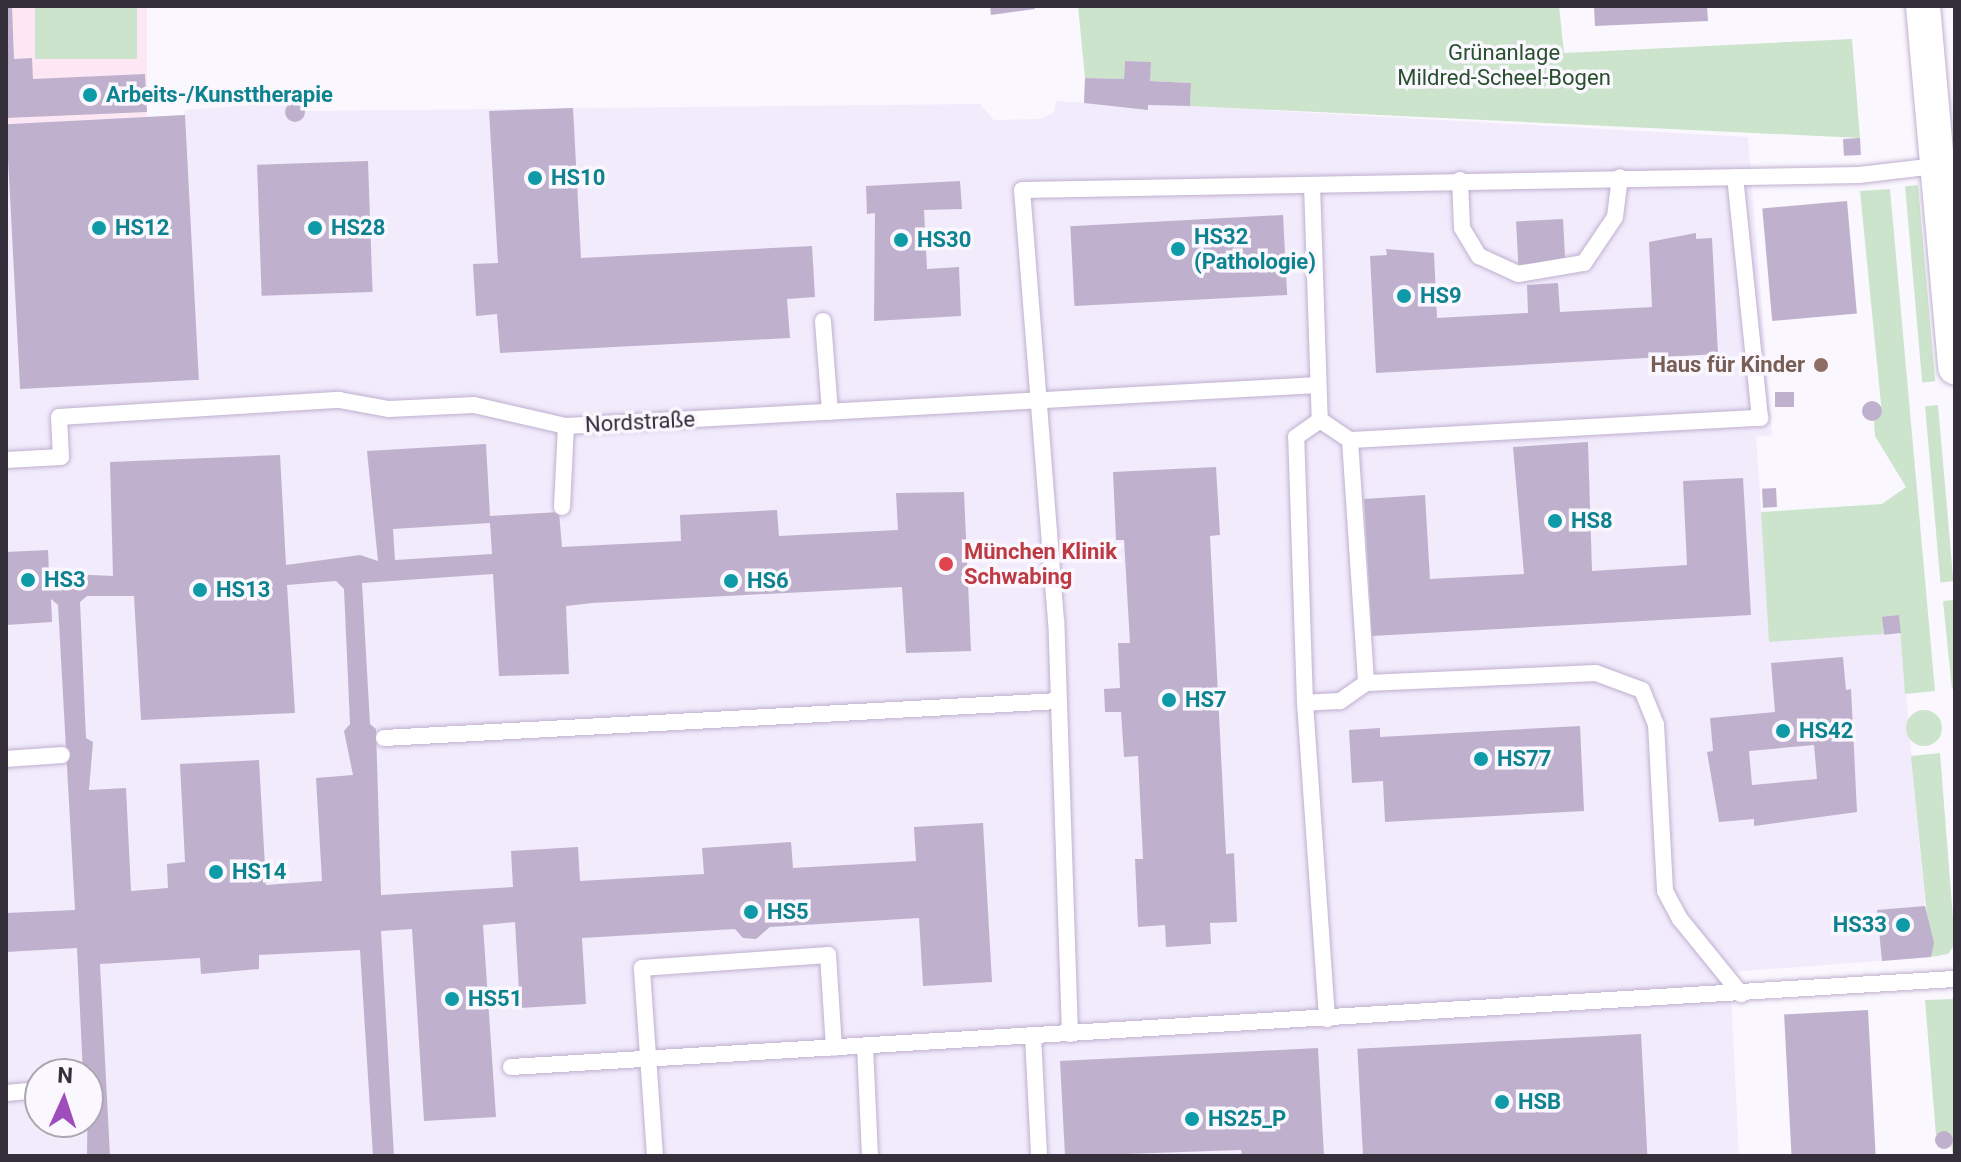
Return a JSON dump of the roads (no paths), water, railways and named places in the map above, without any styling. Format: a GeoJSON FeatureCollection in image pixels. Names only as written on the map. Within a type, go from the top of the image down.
{"type":"FeatureCollection","features":[{"type":"Feature","properties":{"kind":"street"},"geometry":{"type":"LineString","coordinates":[[1923,6],[1943,125],[1936,166],[1955,368]]}},
{"type":"Feature","properties":{"kind":"lane"},"geometry":{"type":"LineString","coordinates":[[1070,1034],[1058,701],[1022,190],[1735,177],[1936,166]]}},
{"type":"Feature","properties":{"kind":"lane"},"geometry":{"type":"LineString","coordinates":[[1460,180],[1462,228],[1479,256],[1518,274],[1584,263],[1615,217],[1620,177]]}},
{"type":"Feature","properties":{"kind":"lane"},"geometry":{"type":"LineString","coordinates":[[1320,420],[1350,440],[1760,418],[1735,177]]}},
{"type":"Feature","properties":{"kind":"lane"},"geometry":{"type":"LineString","coordinates":[[1312,185],[1320,420]]}},
{"type":"Feature","properties":{"kind":"lane"},"geometry":{"type":"LineString","coordinates":[[823,321],[830,412]]}},
{"type":"Feature","properties":{"kind":"lane","name":"Nordstraße"},"geometry":{"type":"LineString","coordinates":[[6,460],[61,457],[59,417],[339,400],[389,409],[474,405],[566,426],[1318,385]]}},
{"type":"Feature","properties":{"kind":"lane"},"geometry":{"type":"LineString","coordinates":[[1320,420],[1296,437],[1305,703],[1327,1019]]}},
{"type":"Feature","properties":{"kind":"lane"},"geometry":{"type":"LineString","coordinates":[[562,507],[566,426]]}},
{"type":"Feature","properties":{"kind":"lane"},"geometry":{"type":"LineString","coordinates":[[1350,440],[1366,683]]}},
{"type":"Feature","properties":{"kind":"lane"},"geometry":{"type":"LineString","coordinates":[[1305,703],[1340,701],[1366,683],[1596,673],[1642,690],[1656,724],[1665,891],[1680,919],[1741,994]]}},
{"type":"Feature","properties":{"kind":"lane"},"geometry":{"type":"LineString","coordinates":[[384,738],[1058,701]]}},
{"type":"Feature","properties":{"kind":"lane"},"geometry":{"type":"LineString","coordinates":[[6,759],[62,755]]}},
{"type":"Feature","properties":{"kind":"lane"},"geometry":{"type":"LineString","coordinates":[[655,1156],[642,968],[828,955],[834,1048]]}},
{"type":"Feature","properties":{"kind":"lane"},"geometry":{"type":"LineString","coordinates":[[511,1067],[1955,979]]}},
{"type":"Feature","properties":{"kind":"lane"},"geometry":{"type":"LineString","coordinates":[[1033,1036],[1039,1156]]}},
{"type":"Feature","properties":{"kind":"lane"},"geometry":{"type":"LineString","coordinates":[[865,1046],[870,1156]]}},
{"type":"Feature","properties":{"kind":"place","name":"Arbeits-/Kunsttherapie"},"geometry":{"type":"Point","coordinates":[90,95]}},
{"type":"Feature","properties":{"kind":"place","name":"HS10"},"geometry":{"type":"Point","coordinates":[535,178]}},
{"type":"Feature","properties":{"kind":"place","name":"HS12"},"geometry":{"type":"Point","coordinates":[99,228]}},
{"type":"Feature","properties":{"kind":"place","name":"HS28"},"geometry":{"type":"Point","coordinates":[315,228]}},
{"type":"Feature","properties":{"kind":"place","name":"HS30"},"geometry":{"type":"Point","coordinates":[901,240]}},
{"type":"Feature","properties":{"kind":"place","name":"HS32 (Pathologie)"},"geometry":{"type":"Point","coordinates":[1178,249]}},
{"type":"Feature","properties":{"kind":"place","name":"HS9"},"geometry":{"type":"Point","coordinates":[1404,296]}},
{"type":"Feature","properties":{"kind":"place","name":"Haus für Kinder"},"geometry":{"type":"Point","coordinates":[1821,365]}},
{"type":"Feature","properties":{"kind":"place","name":"HS8"},"geometry":{"type":"Point","coordinates":[1555,521]}},
{"type":"Feature","properties":{"kind":"place","name":"München Klinik Schwabing"},"geometry":{"type":"Point","coordinates":[946,564]}},
{"type":"Feature","properties":{"kind":"place","name":"HS3"},"geometry":{"type":"Point","coordinates":[28,580]}},
{"type":"Feature","properties":{"kind":"place","name":"HS6"},"geometry":{"type":"Point","coordinates":[731,581]}},
{"type":"Feature","properties":{"kind":"place","name":"HS13"},"geometry":{"type":"Point","coordinates":[200,590]}},
{"type":"Feature","properties":{"kind":"place","name":"HS7"},"geometry":{"type":"Point","coordinates":[1169,700]}},
{"type":"Feature","properties":{"kind":"place","name":"HS42"},"geometry":{"type":"Point","coordinates":[1783,731]}},
{"type":"Feature","properties":{"kind":"place","name":"HS77"},"geometry":{"type":"Point","coordinates":[1481,759]}},
{"type":"Feature","properties":{"kind":"place","name":"HS14"},"geometry":{"type":"Point","coordinates":[216,872]}},
{"type":"Feature","properties":{"kind":"place","name":"HS5"},"geometry":{"type":"Point","coordinates":[751,912]}},
{"type":"Feature","properties":{"kind":"place","name":"HS33"},"geometry":{"type":"Point","coordinates":[1903,925]}},
{"type":"Feature","properties":{"kind":"place","name":"HS51"},"geometry":{"type":"Point","coordinates":[452,999]}},
{"type":"Feature","properties":{"kind":"place","name":"HSB"},"geometry":{"type":"Point","coordinates":[1502,1102]}},
{"type":"Feature","properties":{"kind":"place","name":"HS25_P"},"geometry":{"type":"Point","coordinates":[1192,1119]}},
{"type":"Feature","properties":{"kind":"park label","name":"Grünanlage Mildred-Scheel-Bogen"},"geometry":{"type":"Point","coordinates":[1504,64]}}]}
